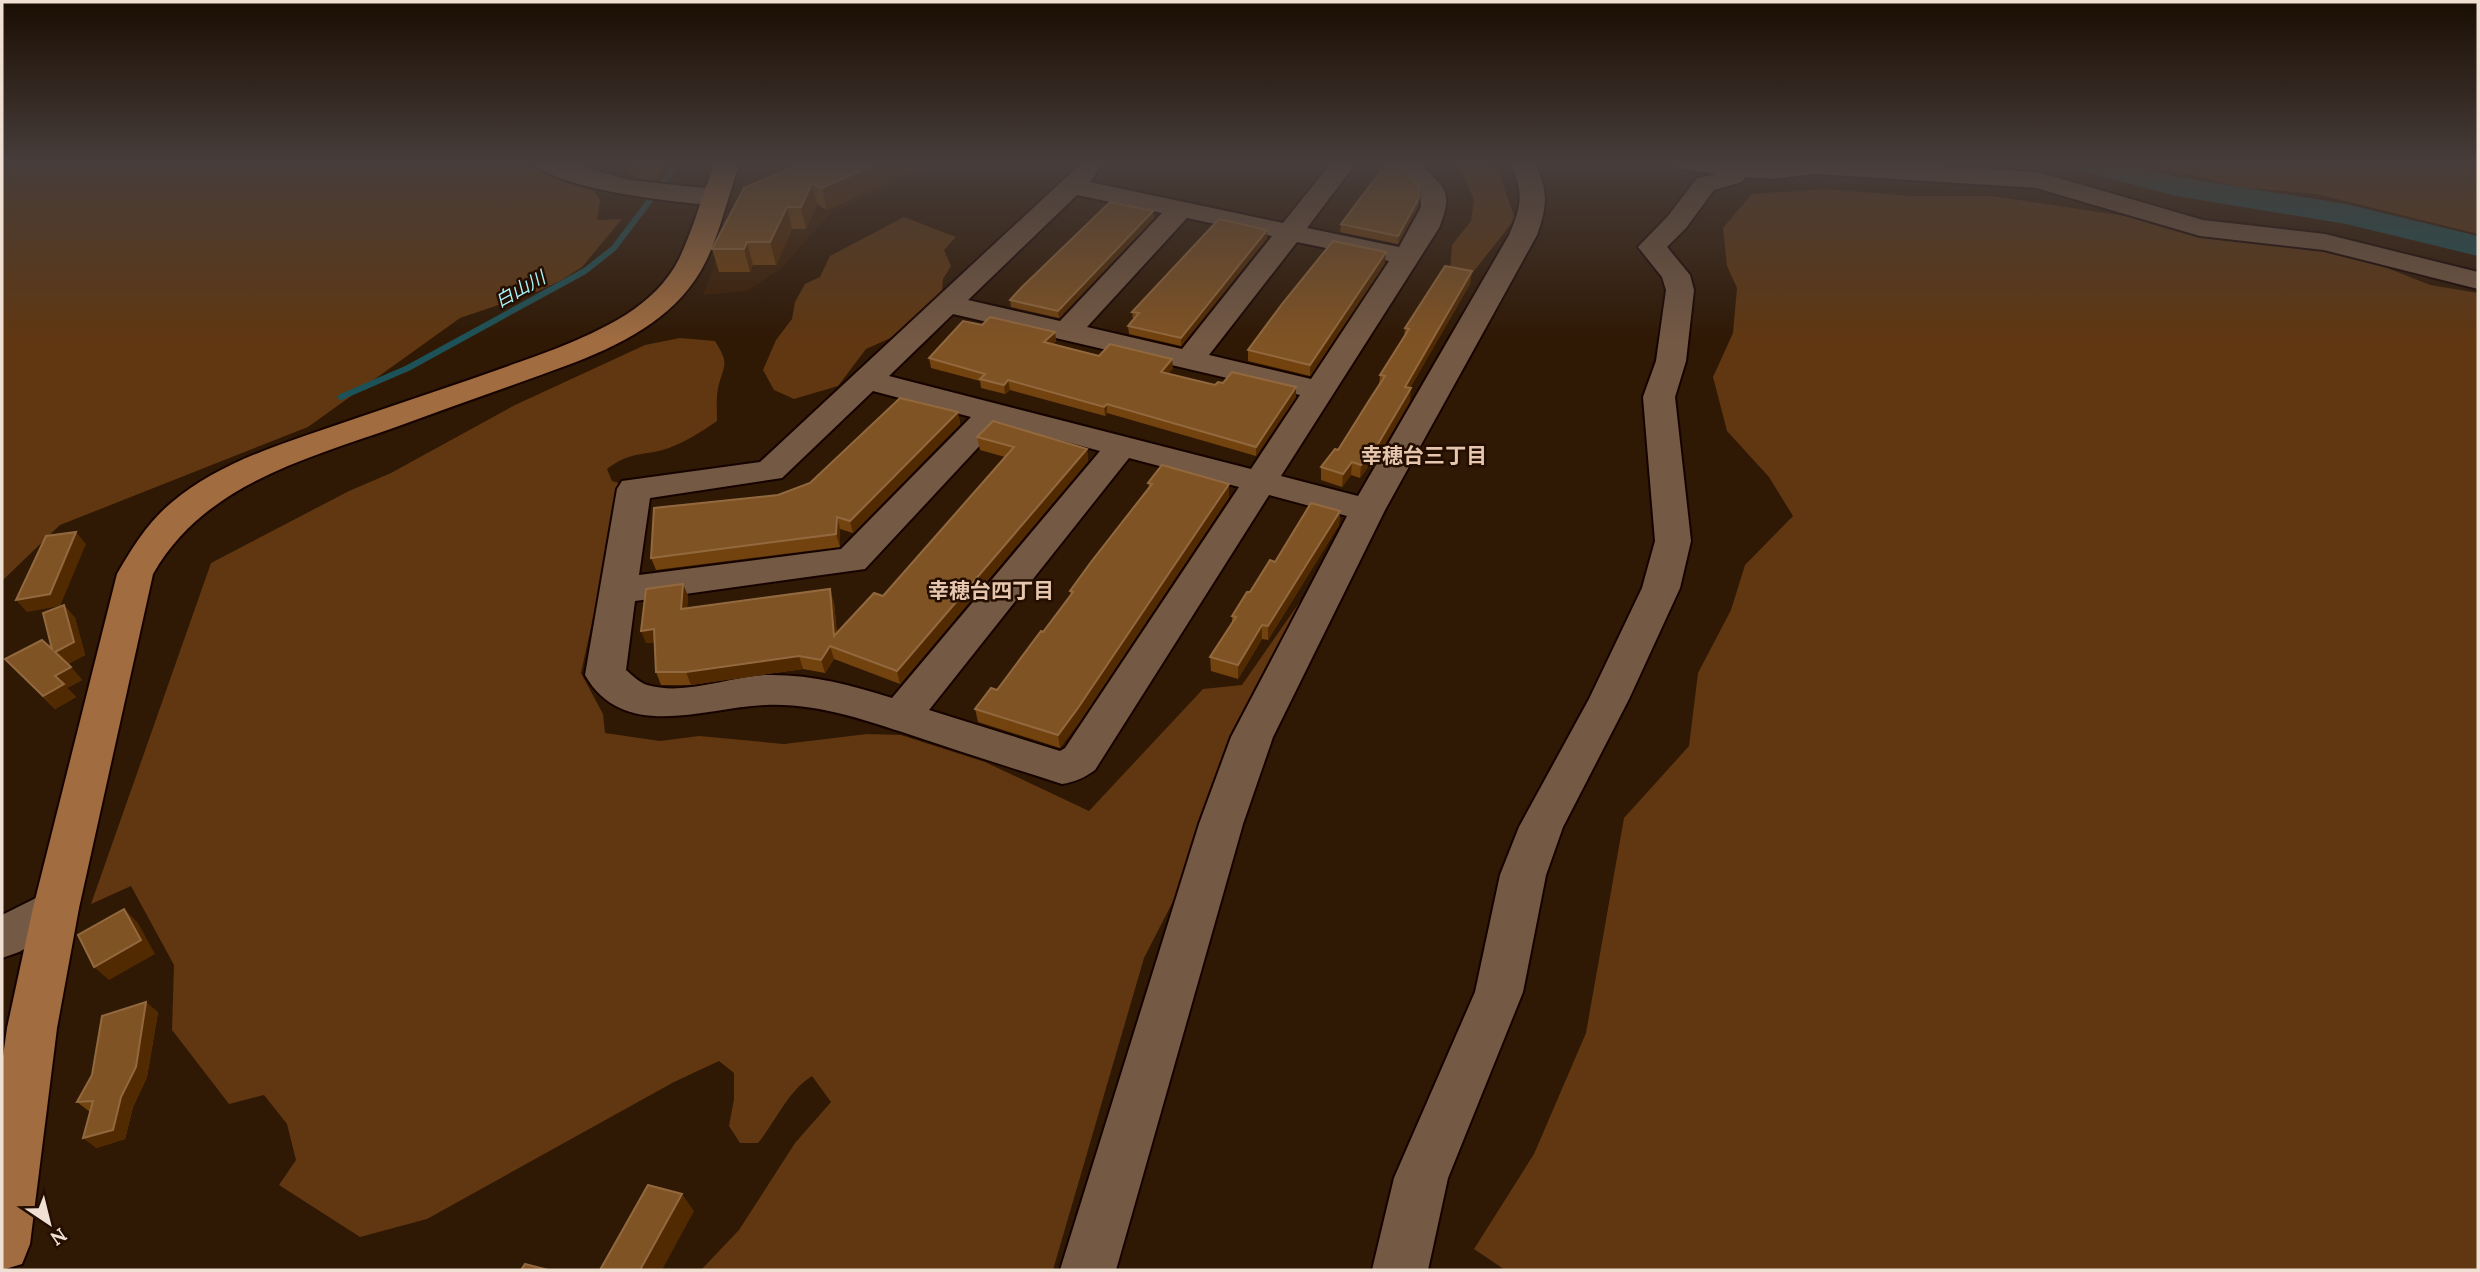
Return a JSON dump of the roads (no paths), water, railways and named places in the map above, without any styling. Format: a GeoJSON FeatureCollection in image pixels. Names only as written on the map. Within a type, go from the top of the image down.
{"type":"FeatureCollection","features":[{"type":"Feature","properties":{"kind":"main road"},"geometry":{"type":"LineString","coordinates":[[2,1244],[22,1083],[56,908],[135,574],[163,532],[191,505],[268,461],[565,357],[616,333],[660,302],[684,276],[699,244],[699,222]]}},
{"type":"Feature","properties":{"kind":"street"},"geometry":{"type":"LineString","coordinates":[[1033,222],[770,471],[634,489],[605,675],[635,699],[679,702],[766,690],[834,695],[1062,768],[1072,765],[1080,759],[1318,390],[1408,257],[1427,222]]}},
{"type":"Feature","properties":{"kind":"street"},"geometry":{"type":"LineString","coordinates":[[1067,331],[1168,222]]}},
{"type":"Feature","properties":{"kind":"street"},"geometry":{"type":"LineString","coordinates":[[1243,222],[1408,257]]}},
{"type":"Feature","properties":{"kind":"street"},"geometry":{"type":"LineString","coordinates":[[1189,360],[1299,222]]}},
{"type":"Feature","properties":{"kind":"street"},"geometry":{"type":"LineString","coordinates":[[1088,1270],[1221,824],[1252,737],[1368,510],[1523,235],[1528,222]]}},
{"type":"Feature","properties":{"kind":"street"},"geometry":{"type":"LineString","coordinates":[[1400,1270],[1422,1178],[1499,992],[1523,875],[1541,827],[1609,699],[1661,588],[1672,541],[1660,397],[1671,361],[1680,290],[1676,275],[1652,247],[1677,222]]}},
{"type":"Feature","properties":{"kind":"street"},"geometry":{"type":"LineString","coordinates":[[2181,222],[2245,235],[2277,235],[2325,242],[2478,281]]}},
{"type":"Feature","properties":{"kind":"street"},"geometry":{"type":"LineString","coordinates":[[948,304],[1318,390]]}},
{"type":"Feature","properties":{"kind":"street"},"geometry":{"type":"LineString","coordinates":[[868,380],[1368,510]]}},
{"type":"Feature","properties":{"kind":"street"},"geometry":{"type":"LineString","coordinates":[[619,590],[852,560],[993,413]]}},
{"type":"Feature","properties":{"kind":"street"},"geometry":{"type":"LineString","coordinates":[[902,715],[1121,447]]}},
{"type":"Feature","properties":{"kind":"street"},"geometry":{"type":"LineString","coordinates":[[2,938],[56,908]]}},
{"type":"Feature","properties":{"kind":"waterway","name":"白山川"},"geometry":{"type":"LineString","coordinates":[[341,397],[408,368],[585,271],[614,248],[633,222]]}},
{"type":"Feature","properties":{"kind":"waterway"},"geometry":{"type":"LineString","coordinates":[[2380,222],[2478,246]]}},
{"type":"Feature","properties":{"kind":"district","name":"幸穂台三丁目"},"geometry":{"type":"Point","coordinates":[1424,455]}},
{"type":"Feature","properties":{"kind":"district","name":"幸穂台四丁目"},"geometry":{"type":"Point","coordinates":[991,590]}}]}
